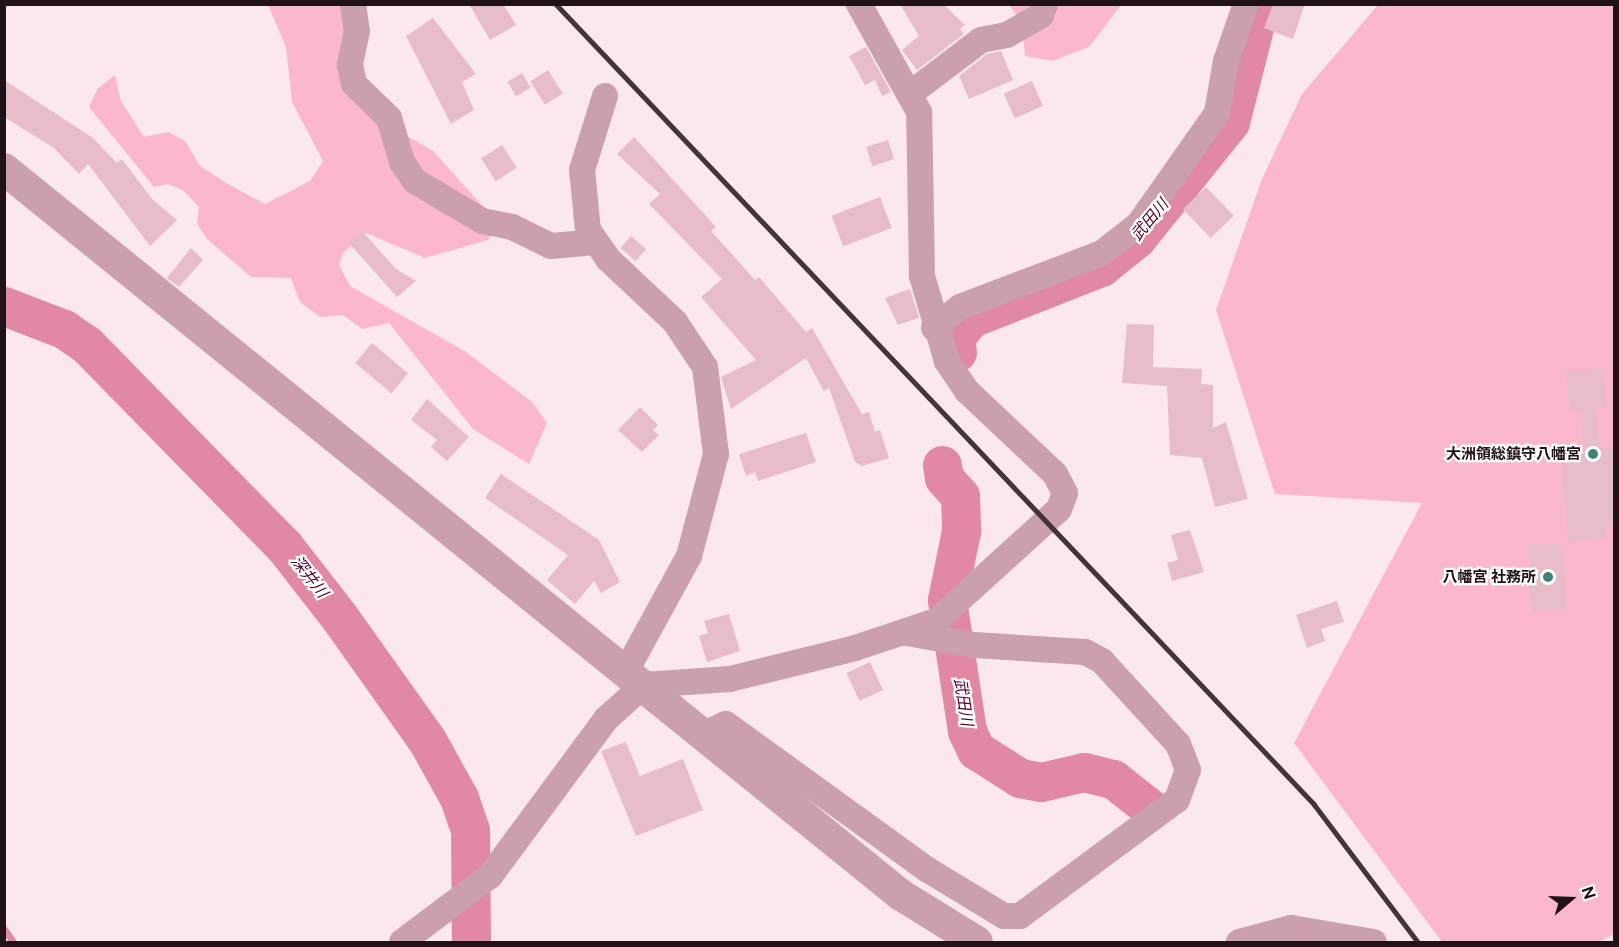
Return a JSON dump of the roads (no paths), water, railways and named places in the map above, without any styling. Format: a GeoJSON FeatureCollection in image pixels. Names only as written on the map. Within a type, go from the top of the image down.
{"type":"FeatureCollection","features":[{"type":"Feature","properties":{"kind":"street"},"geometry":{"type":"LineString","coordinates":[[353,4],[357,31],[350,65],[354,84],[389,118],[402,162],[415,181],[482,221],[551,246],[596,242]]}},
{"type":"Feature","properties":{"kind":"street"},"geometry":{"type":"LineString","coordinates":[[635,678],[730,679],[907,633],[959,604],[1059,509],[1065,493],[1054,474],[967,391],[947,361],[934,328],[922,276],[921,143],[911,93],[858,4]]}},
{"type":"Feature","properties":{"kind":"street"},"geometry":{"type":"LineString","coordinates":[[911,93],[981,40],[1007,34],[1041,15],[1045,4]]}},
{"type":"Feature","properties":{"kind":"street"},"geometry":{"type":"LineString","coordinates":[[934,328],[960,306],[1102,253],[1139,224],[1217,113],[1226,61],[1246,4]]}},
{"type":"Feature","properties":{"kind":"street"},"geometry":{"type":"LineString","coordinates":[[402,942],[490,876],[635,678],[689,556],[715,445],[705,368],[675,322],[596,242],[588,230],[582,170],[605,96]]}},
{"type":"Feature","properties":{"kind":"street"},"geometry":{"type":"LineString","coordinates":[[4,169],[901,895],[977,942]]}},
{"type":"Feature","properties":{"kind":"street"},"geometry":{"type":"LineString","coordinates":[[702,735],[726,724],[928,870],[1004,916],[1020,916],[1177,800],[1188,770],[1178,744],[1102,661],[1085,652],[974,645],[907,633]]}},
{"type":"Feature","properties":{"kind":"street"},"geometry":{"type":"LineString","coordinates":[[1239,942],[1291,928],[1374,942]]}},
{"type":"Feature","properties":{"kind":"waterway","name":"武田川"},"geometry":{"type":"LineString","coordinates":[[957,352],[955,337],[971,318],[1101,267],[1136,239],[1230,122],[1260,4]]}},
{"type":"Feature","properties":{"kind":"waterway","name":"深井川"},"geometry":{"type":"LineString","coordinates":[[4,306],[64,329],[87,345],[284,546],[340,618],[428,742],[459,798],[470,830],[471,942]]}},
{"type":"Feature","properties":{"kind":"waterway","name":"武田川"},"geometry":{"type":"LineString","coordinates":[[942,465],[944,478],[960,496],[961,531],[947,600],[967,731],[976,750],[1020,778],[1041,782],[1084,772],[1113,779],[1151,809]]}},
{"type":"Feature","properties":{"kind":"waterway"},"geometry":{"type":"LineString","coordinates":[[4,929],[13,942]]}},
{"type":"Feature","properties":{"kind":"railway"},"geometry":{"type":"LineString","coordinates":[[556,4],[1314,804],[1418,942]]}},
{"type":"Feature","properties":{"kind":"place","name":"大洲領総鎮守八幡宮"},"geometry":{"type":"Point","coordinates":[1593,454]}},
{"type":"Feature","properties":{"kind":"place","name":"八幡宮 社務所"},"geometry":{"type":"Point","coordinates":[1548,577]}}]}
